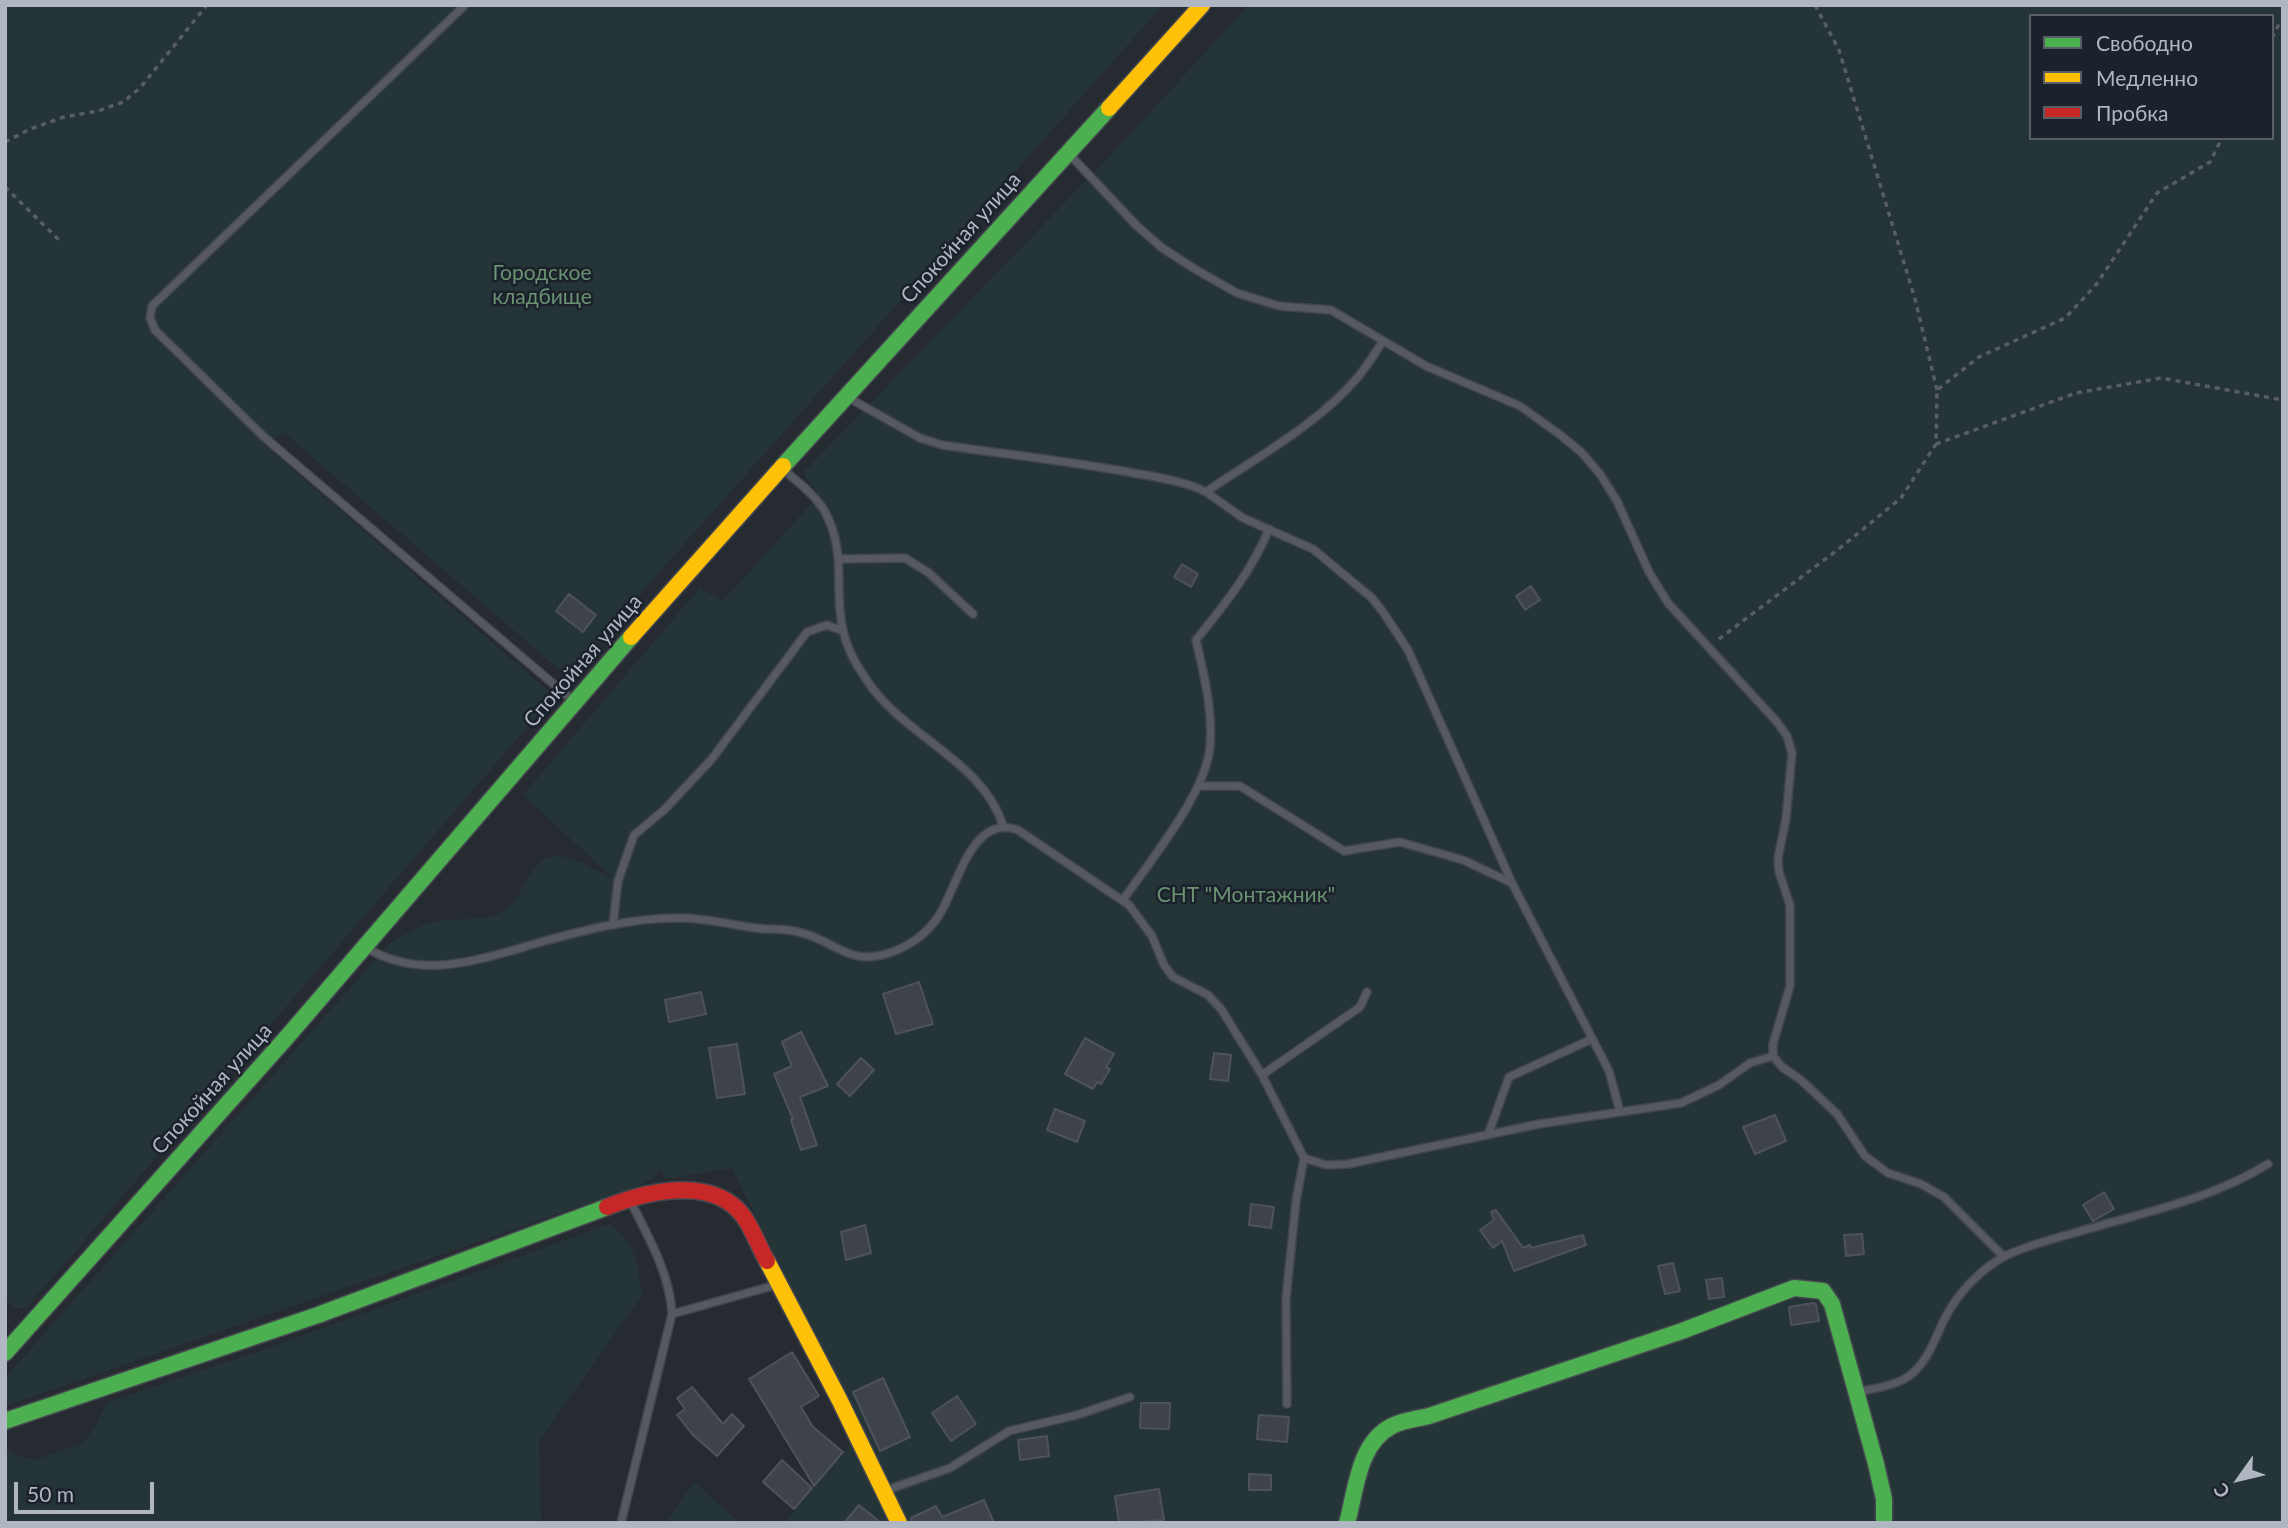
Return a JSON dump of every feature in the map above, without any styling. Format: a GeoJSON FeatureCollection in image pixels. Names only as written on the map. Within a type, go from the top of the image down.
{"type":"FeatureCollection","features":[{"type":"Feature","properties":{"kind":"street","name":"Спокойная улица"},"geometry":{"type":"LineString","coordinates":[[5,1353],[278,1048],[574,702],[781,468],[1202,5]]}},
{"type":"Feature","properties":{"kind":"street"},"geometry":{"type":"LineString","coordinates":[[5,1421],[318,1315],[630,1200],[654,1193],[685,1191],[713,1195],[729,1202],[744,1217],[899,1523]]}},
{"type":"Feature","properties":{"kind":"street"},"geometry":{"type":"LineString","coordinates":[[1347,1523],[1369,1447],[1377,1435],[1390,1426],[1429,1416],[1682,1331],[1794,1288],[1824,1291],[1832,1304],[1884,1499],[1884,1523]]}},
{"type":"Feature","properties":{"kind":"lane"},"geometry":{"type":"LineString","coordinates":[[465,5],[152,306],[150,318],[155,330],[264,437],[574,702]]}},
{"type":"Feature","properties":{"kind":"lane"},"geometry":{"type":"LineString","coordinates":[[1067,152],[1137,226],[1161,247],[1193,268],[1237,293],[1279,306],[1331,310],[1426,366],[1520,406],[1581,452],[1600,474],[1617,501],[1649,572],[1668,603],[1777,722],[1787,736],[1793,753],[1786,819],[1778,858],[1779,872],[1790,905],[1790,986],[1773,1044],[1773,1056],[1782,1067],[1832,1108],[1865,1156],[1888,1173],[1921,1184],[1944,1197],[2004,1257]]}},
{"type":"Feature","properties":{"kind":"lane"},"geometry":{"type":"LineString","coordinates":[[1206,492],[1300,429],[1357,378],[1383,341]]}},
{"type":"Feature","properties":{"kind":"lane"},"geometry":{"type":"LineString","coordinates":[[845,396],[920,439],[943,445],[1106,468],[1193,486],[1219,499],[1232,512],[1301,543],[1325,558],[1372,598],[1408,650],[1512,883],[1609,1071],[1620,1112]]}},
{"type":"Feature","properties":{"kind":"lane"},"geometry":{"type":"LineString","coordinates":[[781,468],[824,510],[838,545],[843,631],[850,651],[878,696],[980,786],[995,804],[1003,826]]}},
{"type":"Feature","properties":{"kind":"lane"},"geometry":{"type":"LineString","coordinates":[[1123,900],[1200,786],[1210,748],[1209,698],[1196,640],[1237,588],[1263,545],[1269,529]]}},
{"type":"Feature","properties":{"kind":"lane"},"geometry":{"type":"LineString","coordinates":[[839,558],[905,558],[929,573],[973,614]]}},
{"type":"Feature","properties":{"kind":"lane"},"geometry":{"type":"LineString","coordinates":[[613,925],[618,881],[635,835],[664,810],[711,760],[807,632],[827,625],[843,631]]}},
{"type":"Feature","properties":{"kind":"lane"},"geometry":{"type":"LineString","coordinates":[[1200,786],[1240,786],[1344,851],[1399,842],[1463,860],[1512,883]]}},
{"type":"Feature","properties":{"kind":"lane"},"geometry":{"type":"LineString","coordinates":[[365,947],[391,960],[412,964],[452,965],[482,961],[542,942],[613,925],[677,918],[706,919],[769,930],[796,931],[857,957],[891,952],[912,943],[926,932],[949,898],[969,854],[989,830],[1003,826],[1018,830],[1123,900],[1144,922],[1164,965],[1173,977],[1208,995],[1228,1020],[1262,1075],[1304,1158],[1296,1200],[1286,1299],[1287,1404]]}},
{"type":"Feature","properties":{"kind":"lane"},"geometry":{"type":"LineString","coordinates":[[1262,1075],[1360,1007],[1367,992]]}},
{"type":"Feature","properties":{"kind":"lane"},"geometry":{"type":"LineString","coordinates":[[1488,1135],[1509,1077],[1592,1039]]}},
{"type":"Feature","properties":{"kind":"lane"},"geometry":{"type":"LineString","coordinates":[[1304,1158],[1326,1165],[1348,1164],[1488,1135],[1681,1103],[1719,1085],[1750,1063],[1773,1056]]}},
{"type":"Feature","properties":{"kind":"lane"},"geometry":{"type":"LineString","coordinates":[[1857,1393],[1895,1383],[1918,1367],[1959,1296],[2004,1257],[2038,1243],[2200,1198],[2227,1187],[2268,1164]]}},
{"type":"Feature","properties":{"kind":"lane"},"geometry":{"type":"LineString","coordinates":[[621,1523],[672,1314],[666,1275],[630,1200]]}},
{"type":"Feature","properties":{"kind":"lane"},"geometry":{"type":"LineString","coordinates":[[672,1314],[780,1284]]}},
{"type":"Feature","properties":{"kind":"lane"},"geometry":{"type":"LineString","coordinates":[[884,1491],[950,1468],[1009,1431],[1077,1415],[1130,1397]]}},
{"type":"Feature","properties":{"kind":"path"},"geometry":{"type":"LineString","coordinates":[[5,142],[53,121],[123,102],[140,88],[207,5]]}},
{"type":"Feature","properties":{"kind":"path"},"geometry":{"type":"LineString","coordinates":[[1709,646],[1840,548],[1901,498],[1936,444],[1937,390],[1916,299],[1839,50],[1815,5]]}},
{"type":"Feature","properties":{"kind":"path"},"geometry":{"type":"LineString","coordinates":[[2274,34],[2279,24]]}},
{"type":"Feature","properties":{"kind":"path"},"geometry":{"type":"LineString","coordinates":[[1937,390],[1979,357],[2064,318],[2096,285],[2157,193],[2210,162],[2221,140]]}},
{"type":"Feature","properties":{"kind":"path"},"geometry":{"type":"LineString","coordinates":[[5,187],[61,242]]}},
{"type":"Feature","properties":{"kind":"path"},"geometry":{"type":"LineString","coordinates":[[1936,444],[2076,393],[2161,378],[2283,400]]}},
{"type":"Feature","properties":{"kind":"green space","name":"Городское кладбище"},"geometry":{"type":"Polygon","coordinates":[[[5,5],[1163,5],[567,676],[283,432],[267,447],[554,696],[26,1308],[16,1308],[5,1299],[5,5]]]}},
{"type":"Feature","properties":{"kind":"green space","name":"СНТ \"Монтажник\""},"geometry":{"type":"Polygon","coordinates":[[[1249,5],[2283,5],[2283,1523],[784,1523],[862,1430],[732,1168],[665,1179],[661,1168],[650,1180],[638,1186],[5,1406],[5,1378],[391,942],[430,923],[483,918],[500,913],[514,901],[535,867],[549,857],[574,860],[615,880],[523,795],[700,588],[723,601],[819,495],[803,473],[1106,160],[1249,5]]]}},
{"type":"Feature","properties":{"kind":"green space"},"geometry":{"type":"Polygon","coordinates":[[[610,1224],[625,1239],[634,1255],[642,1295],[539,1441],[541,1523],[5,1523],[5,1447],[14,1455],[35,1460],[82,1443],[94,1429],[107,1403],[251,1354],[610,1224]]]}},
{"type":"Feature","properties":{"kind":"green space"},"geometry":{"type":"Polygon","coordinates":[[[694,1482],[740,1523],[666,1523],[694,1482]]]}},
{"type":"Feature","properties":{"kind":"building"},"geometry":{"type":"Polygon","coordinates":[[[1182,564],[1198,574],[1191,587],[1174,577],[1182,564]]]}},
{"type":"Feature","properties":{"kind":"building"},"geometry":{"type":"Polygon","coordinates":[[[1531,586],[1540,600],[1525,610],[1516,596],[1531,586]]]}},
{"type":"Feature","properties":{"kind":"building"},"geometry":{"type":"Polygon","coordinates":[[[569,594],[596,615],[583,632],[556,611],[569,594]]]}},
{"type":"Feature","properties":{"kind":"building"},"geometry":{"type":"Polygon","coordinates":[[[919,982],[933,1024],[896,1034],[883,994],[919,982]]]}},
{"type":"Feature","properties":{"kind":"building"},"geometry":{"type":"Polygon","coordinates":[[[701,992],[706,1014],[669,1022],[665,1000],[701,992]]]}},
{"type":"Feature","properties":{"kind":"building"},"geometry":{"type":"Polygon","coordinates":[[[801,1032],[828,1086],[800,1097],[817,1145],[801,1150],[791,1120],[793,1119],[774,1074],[792,1066],[782,1042],[801,1032]]]}},
{"type":"Feature","properties":{"kind":"building"},"geometry":{"type":"Polygon","coordinates":[[[1085,1038],[1114,1054],[1106,1067],[1110,1069],[1101,1084],[1097,1082],[1093,1089],[1065,1074],[1085,1038]]]}},
{"type":"Feature","properties":{"kind":"building"},"geometry":{"type":"Polygon","coordinates":[[[737,1044],[745,1094],[717,1098],[709,1048],[737,1044]]]}},
{"type":"Feature","properties":{"kind":"building"},"geometry":{"type":"Polygon","coordinates":[[[1214,1053],[1231,1055],[1228,1081],[1210,1079],[1214,1053]]]}},
{"type":"Feature","properties":{"kind":"building"},"geometry":{"type":"Polygon","coordinates":[[[861,1058],[874,1070],[850,1096],[837,1084],[861,1058]]]}},
{"type":"Feature","properties":{"kind":"building"},"geometry":{"type":"Polygon","coordinates":[[[1055,1109],[1085,1121],[1077,1142],[1047,1130],[1055,1109]]]}},
{"type":"Feature","properties":{"kind":"building"},"geometry":{"type":"Polygon","coordinates":[[[1775,1115],[1786,1141],[1755,1154],[1743,1127],[1775,1115]]]}},
{"type":"Feature","properties":{"kind":"building"},"geometry":{"type":"Polygon","coordinates":[[[2104,1192],[2114,1209],[2093,1221],[2083,1205],[2104,1192]]]}},
{"type":"Feature","properties":{"kind":"building"},"geometry":{"type":"Polygon","coordinates":[[[1251,1204],[1274,1207],[1271,1228],[1249,1225],[1251,1204]]]}},
{"type":"Feature","properties":{"kind":"building"},"geometry":{"type":"Polygon","coordinates":[[[1496,1210],[1523,1248],[1583,1235],[1586,1245],[1514,1271],[1502,1241],[1493,1248],[1480,1230],[1494,1220],[1491,1212],[1496,1210]]]}},
{"type":"Feature","properties":{"kind":"building"},"geometry":{"type":"Polygon","coordinates":[[[865,1225],[871,1253],[846,1260],[841,1232],[865,1225]]]}},
{"type":"Feature","properties":{"kind":"building"},"geometry":{"type":"Polygon","coordinates":[[[1862,1234],[1864,1254],[1846,1256],[1844,1235],[1862,1234]]]}},
{"type":"Feature","properties":{"kind":"building"},"geometry":{"type":"Polygon","coordinates":[[[1673,1263],[1680,1291],[1665,1294],[1658,1266],[1673,1263]]]}},
{"type":"Feature","properties":{"kind":"building"},"geometry":{"type":"Polygon","coordinates":[[[1722,1278],[1724,1297],[1709,1299],[1706,1280],[1722,1278]]]}},
{"type":"Feature","properties":{"kind":"building"},"geometry":{"type":"Polygon","coordinates":[[[1816,1304],[1819,1321],[1791,1325],[1789,1307],[1816,1304]]]}},
{"type":"Feature","properties":{"kind":"building"},"geometry":{"type":"Polygon","coordinates":[[[792,1352],[819,1396],[801,1407],[813,1427],[843,1452],[814,1486],[749,1379],[792,1352]]]}},
{"type":"Feature","properties":{"kind":"building"},"geometry":{"type":"Polygon","coordinates":[[[883,1378],[910,1437],[880,1451],[853,1392],[883,1378]]]}},
{"type":"Feature","properties":{"kind":"building"},"geometry":{"type":"Polygon","coordinates":[[[692,1387],[723,1424],[732,1414],[744,1426],[717,1456],[693,1435],[677,1415],[685,1409],[677,1398],[692,1387]]]}},
{"type":"Feature","properties":{"kind":"building"},"geometry":{"type":"Polygon","coordinates":[[[957,1396],[976,1424],[951,1441],[932,1413],[957,1396]]]}},
{"type":"Feature","properties":{"kind":"building"},"geometry":{"type":"Polygon","coordinates":[[[1141,1403],[1170,1403],[1169,1429],[1140,1428],[1141,1403]]]}},
{"type":"Feature","properties":{"kind":"building"},"geometry":{"type":"Polygon","coordinates":[[[1259,1415],[1289,1417],[1287,1442],[1257,1439],[1259,1415]]]}},
{"type":"Feature","properties":{"kind":"building"},"geometry":{"type":"Polygon","coordinates":[[[1047,1436],[1049,1456],[1020,1460],[1018,1440],[1047,1436]]]}},
{"type":"Feature","properties":{"kind":"building"},"geometry":{"type":"Polygon","coordinates":[[[782,1460],[812,1488],[794,1509],[763,1482],[782,1460]]]}},
{"type":"Feature","properties":{"kind":"building"},"geometry":{"type":"Polygon","coordinates":[[[1249,1474],[1271,1475],[1271,1490],[1249,1490],[1249,1474]]]}},
{"type":"Feature","properties":{"kind":"building"},"geometry":{"type":"Polygon","coordinates":[[[1159,1489],[1164,1520],[1119,1523],[1115,1496],[1159,1489]]]}},
{"type":"Feature","properties":{"kind":"building"},"geometry":{"type":"Polygon","coordinates":[[[984,1500],[994,1523],[912,1523],[911,1518],[936,1506],[942,1517],[984,1500]]]}},
{"type":"Feature","properties":{"kind":"building"},"geometry":{"type":"Polygon","coordinates":[[[859,1505],[881,1523],[844,1523],[859,1505]]]}},
{"type":"Feature","properties":{"kind":"traffic: fast"},"geometry":{"type":"LineString","coordinates":[[783,466],[1109,108]]}},
{"type":"Feature","properties":{"kind":"traffic: fast"},"geometry":{"type":"LineString","coordinates":[[5,1353],[287,1037],[631,637]]}},
{"type":"Feature","properties":{"kind":"traffic: fast"},"geometry":{"type":"LineString","coordinates":[[5,1421],[318,1315],[607,1207]]}},
{"type":"Feature","properties":{"kind":"traffic: fast"},"geometry":{"type":"LineString","coordinates":[[1347,1523],[1365,1456],[1372,1444],[1392,1426],[1682,1331],[1794,1288],[1823,1291],[1832,1304],[1876,1464],[1884,1499],[1884,1523]]}},
{"type":"Feature","properties":{"kind":"traffic: slow"},"geometry":{"type":"LineString","coordinates":[[1109,108],[1202,5]]}},
{"type":"Feature","properties":{"kind":"traffic: slow"},"geometry":{"type":"LineString","coordinates":[[631,637],[783,466]]}},
{"type":"Feature","properties":{"kind":"traffic: slow"},"geometry":{"type":"LineString","coordinates":[[767,1261],[840,1401],[899,1523]]}},
{"type":"Feature","properties":{"kind":"traffic: jam"},"geometry":{"type":"LineString","coordinates":[[607,1207],[660,1192],[698,1191],[716,1195],[731,1204],[744,1217],[767,1261]]}}]}
